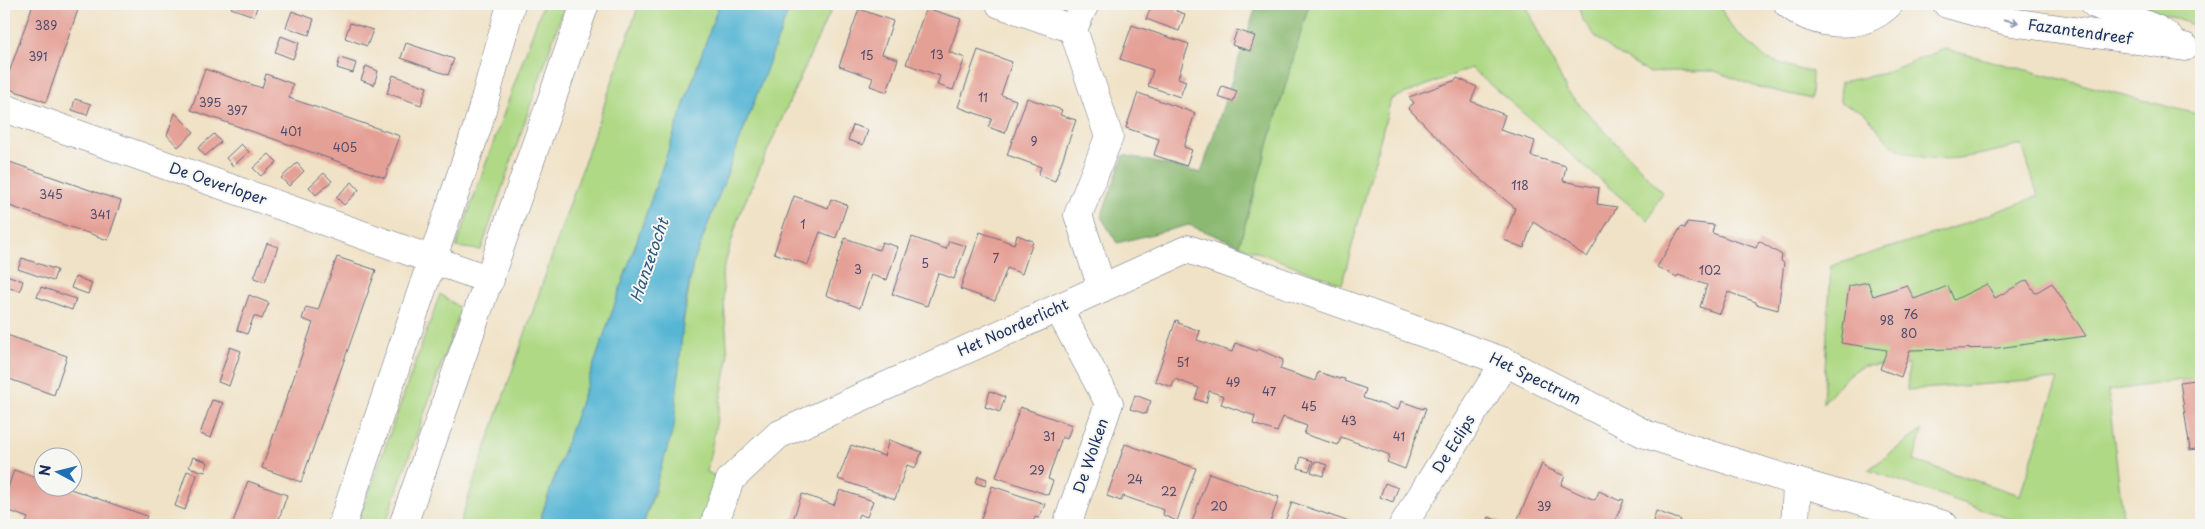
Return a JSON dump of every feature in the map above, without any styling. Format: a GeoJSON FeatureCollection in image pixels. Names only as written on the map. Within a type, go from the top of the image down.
{"type":"FeatureCollection","features":[{"type":"Feature","properties":{"kind":"street"},"geometry":{"type":"LineString","coordinates":[[342,525],[477,128],[511,4]]}},
{"type":"Feature","properties":{"kind":"street"},"geometry":{"type":"LineString","coordinates":[[403,525],[490,280],[584,4]]}},
{"type":"Feature","properties":{"kind":"street"},"geometry":{"type":"LineString","coordinates":[[1000,4],[1074,28]]}},
{"type":"Feature","properties":{"kind":"street"},"geometry":{"type":"LineString","coordinates":[[1085,4],[1074,28],[1109,137],[1078,215],[1102,288]]}},
{"type":"Feature","properties":{"kind":"street"},"geometry":{"type":"LineString","coordinates":[[1788,4],[1800,13],[1828,23],[1856,21],[1884,10],[1889,4]]}},
{"type":"Feature","properties":{"kind":"street","name":"Fazantendreef"},"geometry":{"type":"LineString","coordinates":[[1947,4],[2011,22],[2193,50]]}},
{"type":"Feature","properties":{"kind":"street","name":"Fazantendreef"},"geometry":{"type":"LineString","coordinates":[[2095,4],[2156,29],[2193,50]]}},
{"type":"Feature","properties":{"kind":"street","name":"De Oeverloper"},"geometry":{"type":"LineString","coordinates":[[4,108],[490,280]]}},
{"type":"Feature","properties":{"kind":"street","name":"Het Spectrum"},"geometry":{"type":"LineString","coordinates":[[1102,288],[1188,249],[1505,362],[1645,434],[1797,482],[1944,525]]}},
{"type":"Feature","properties":{"kind":"street","name":"Het Noorderlicht"},"geometry":{"type":"LineString","coordinates":[[714,525],[730,480],[778,435],[1102,288]]}},
{"type":"Feature","properties":{"kind":"street","name":"De Wolken"},"geometry":{"type":"LineString","coordinates":[[1058,308],[1109,404],[1070,524]]}},
{"type":"Feature","properties":{"kind":"street","name":"De Eclips"},"geometry":{"type":"LineString","coordinates":[[1402,525],[1505,362]]}},
{"type":"Feature","properties":{"kind":"street"},"geometry":{"type":"LineString","coordinates":[[1795,525],[1797,482]]}},
{"type":"Feature","properties":{"kind":"green space"},"geometry":{"type":"Polygon","coordinates":[[[543,4],[565,4],[481,250],[456,247],[543,4]]]}},
{"type":"Feature","properties":{"kind":"green space"},"geometry":{"type":"Polygon","coordinates":[[[639,4],[719,4],[538,525],[459,525],[639,4]]]}},
{"type":"Feature","properties":{"kind":"green space"},"geometry":{"type":"Polygon","coordinates":[[[791,4],[835,4],[824,24],[739,215],[722,274],[728,359],[707,472],[722,479],[701,525],[643,525],[655,492],[693,264],[791,4]]]}},
{"type":"Feature","properties":{"kind":"green space"},"geometry":{"type":"Polygon","coordinates":[[[1257,4],[1309,4],[1239,245],[1189,225],[1117,243],[1101,217],[1124,155],[1201,173],[1257,4]]]}},
{"type":"Feature","properties":{"kind":"green space"},"geometry":{"type":"Polygon","coordinates":[[[1309,4],[1536,4],[1527,9],[1567,91],[1662,192],[1648,221],[1471,68],[1391,99],[1342,284],[1239,245],[1309,4]]]}},
{"type":"Feature","properties":{"kind":"green space"},"geometry":{"type":"Polygon","coordinates":[[[1578,4],[1719,4],[1729,25],[1765,58],[1797,69],[1812,71],[1811,99],[1754,86],[1715,71],[1649,73],[1616,53],[1597,38],[1582,19],[1578,4]]]}},
{"type":"Feature","properties":{"kind":"green space"},"geometry":{"type":"Polygon","coordinates":[[[2138,4],[2201,4],[2201,28],[2138,4]]]}},
{"type":"Feature","properties":{"kind":"green space"},"geometry":{"type":"Polygon","coordinates":[[[1945,49],[2201,115],[2201,377],[2108,391],[2124,525],[2027,525],[1868,470],[1922,430],[1914,461],[2020,495],[2058,379],[1907,390],[1909,364],[1863,366],[1848,375],[1823,403],[1831,266],[1961,225],[2038,196],[2022,145],[1973,156],[1939,159],[1923,157],[1907,153],[1892,145],[1865,114],[1840,102],[1841,82],[1881,74],[1945,49]]]}},
{"type":"Feature","properties":{"kind":"green space"},"geometry":{"type":"Polygon","coordinates":[[[440,294],[461,309],[385,525],[357,525],[440,294]]]}},
{"type":"Feature","properties":{"kind":"water","name":"Hanzetocht"},"geometry":{"type":"Polygon","coordinates":[[[719,4],[791,4],[693,264],[684,311],[674,427],[643,525],[538,525],[719,4]]]}},
{"type":"Feature","properties":{"kind":"building"},"geometry":{"type":"Polygon","coordinates":[[[33,4],[80,4],[46,102],[4,87],[33,4]]]}},
{"type":"Feature","properties":{"kind":"building"},"geometry":{"type":"Polygon","coordinates":[[[233,4],[258,4],[254,16],[231,8],[233,4]]]}},
{"type":"Feature","properties":{"kind":"building"},"geometry":{"type":"Polygon","coordinates":[[[1152,4],[1179,4],[1176,11],[1185,14],[1179,31],[1146,19],[1152,4]]]}},
{"type":"Feature","properties":{"kind":"building"},"geometry":{"type":"Polygon","coordinates":[[[926,8],[961,19],[949,52],[965,58],[953,90],[937,85],[940,76],[906,64],[926,8]]]}},
{"type":"Feature","properties":{"kind":"building"},"geometry":{"type":"Polygon","coordinates":[[[859,9],[893,21],[882,54],[898,59],[887,92],[870,86],[873,78],[839,66],[859,9]]]}},
{"type":"Feature","properties":{"kind":"building"},"geometry":{"type":"Polygon","coordinates":[[[292,11],[314,19],[309,35],[286,27],[292,11]]]}},
{"type":"Feature","properties":{"kind":"building"},"geometry":{"type":"Polygon","coordinates":[[[350,23],[373,30],[367,46],[345,38],[350,23]]]}},
{"type":"Feature","properties":{"kind":"building"},"geometry":{"type":"Polygon","coordinates":[[[1132,25],[1189,44],[1178,78],[1186,81],[1180,97],[1148,86],[1153,70],[1120,59],[1132,25]]]}},
{"type":"Feature","properties":{"kind":"building"},"geometry":{"type":"Polygon","coordinates":[[[1237,30],[1255,36],[1250,51],[1232,45],[1237,30]]]}},
{"type":"Feature","properties":{"kind":"building"},"geometry":{"type":"Polygon","coordinates":[[[281,36],[299,43],[293,59],[275,52],[281,36]]]}},
{"type":"Feature","properties":{"kind":"building"},"geometry":{"type":"Polygon","coordinates":[[[406,43],[454,59],[448,75],[401,58],[406,43]]]}},
{"type":"Feature","properties":{"kind":"building"},"geometry":{"type":"Polygon","coordinates":[[[978,50],[1012,62],[1001,95],[1016,100],[1005,133],[988,127],[992,119],[958,107],[978,50]]]}},
{"type":"Feature","properties":{"kind":"building"},"geometry":{"type":"Polygon","coordinates":[[[340,58],[356,63],[353,73],[337,68],[340,58]]]}},
{"type":"Feature","properties":{"kind":"building"},"geometry":{"type":"Polygon","coordinates":[[[366,66],[378,71],[374,85],[361,80],[366,66]]]}},
{"type":"Feature","properties":{"kind":"building"},"geometry":{"type":"Polygon","coordinates":[[[205,69],[262,88],[266,74],[293,84],[289,98],[400,136],[385,178],[191,110],[205,69]]]}},
{"type":"Feature","properties":{"kind":"building"},"geometry":{"type":"Polygon","coordinates":[[[393,75],[427,87],[421,105],[387,93],[393,75]]]}},
{"type":"Feature","properties":{"kind":"building"},"geometry":{"type":"Polygon","coordinates":[[[1457,78],[1477,87],[1471,101],[1505,115],[1500,130],[1535,141],[1531,156],[1566,166],[1563,181],[1599,188],[1597,204],[1617,207],[1587,257],[1533,222],[1524,248],[1504,240],[1515,208],[1465,166],[1408,108],[1414,103],[1409,97],[1457,78]]]}},
{"type":"Feature","properties":{"kind":"building"},"geometry":{"type":"Polygon","coordinates":[[[1222,86],[1237,91],[1233,102],[1218,97],[1222,86]]]}},
{"type":"Feature","properties":{"kind":"building"},"geometry":{"type":"Polygon","coordinates":[[[1138,93],[1195,113],[1184,147],[1192,150],[1186,166],[1154,155],[1159,139],[1126,128],[1138,93]]]}},
{"type":"Feature","properties":{"kind":"building"},"geometry":{"type":"Polygon","coordinates":[[[1027,98],[1062,110],[1060,115],[1076,120],[1055,181],[1038,175],[1041,167],[1007,155],[1027,98]]]}},
{"type":"Feature","properties":{"kind":"building"},"geometry":{"type":"Polygon","coordinates":[[[75,99],[91,104],[87,115],[72,110],[75,99]]]}},
{"type":"Feature","properties":{"kind":"building"},"geometry":{"type":"Polygon","coordinates":[[[175,113],[194,132],[178,147],[167,135],[175,113]]]}},
{"type":"Feature","properties":{"kind":"building"},"geometry":{"type":"Polygon","coordinates":[[[853,125],[868,130],[863,145],[848,140],[853,125]]]}},
{"type":"Feature","properties":{"kind":"building"},"geometry":{"type":"Polygon","coordinates":[[[214,134],[221,142],[205,156],[198,148],[214,134]]]}},
{"type":"Feature","properties":{"kind":"building"},"geometry":{"type":"Polygon","coordinates":[[[241,144],[249,152],[233,166],[226,158],[241,144]]]}},
{"type":"Feature","properties":{"kind":"building"},"geometry":{"type":"Polygon","coordinates":[[[269,154],[277,162],[261,176],[253,168],[269,154]]]}},
{"type":"Feature","properties":{"kind":"building"},"geometry":{"type":"Polygon","coordinates":[[[4,160],[121,201],[108,240],[4,204],[4,160]]]}},
{"type":"Feature","properties":{"kind":"building"},"geometry":{"type":"Polygon","coordinates":[[[297,163],[304,171],[289,186],[281,178],[297,163]]]}},
{"type":"Feature","properties":{"kind":"building"},"geometry":{"type":"Polygon","coordinates":[[[324,173],[332,181],[316,195],[309,187],[324,173]]]}},
{"type":"Feature","properties":{"kind":"building"},"geometry":{"type":"Polygon","coordinates":[[[352,182],[359,190],[344,205],[336,197],[352,182]]]}},
{"type":"Feature","properties":{"kind":"building"},"geometry":{"type":"Polygon","coordinates":[[[794,196],[828,208],[831,199],[847,205],[836,238],[820,232],[808,265],[774,253],[794,196]]]}},
{"type":"Feature","properties":{"kind":"building"},"geometry":{"type":"Polygon","coordinates":[[[1687,222],[1714,225],[1712,233],[1756,248],[1759,241],[1782,255],[1781,261],[1784,263],[1778,310],[1756,304],[1756,302],[1728,292],[1720,314],[1700,307],[1707,285],[1678,275],[1677,277],[1657,267],[1681,227],[1685,228],[1687,222]]]}},
{"type":"Feature","properties":{"kind":"building"},"geometry":{"type":"Polygon","coordinates":[[[980,232],[1014,244],[1017,235],[1033,241],[1022,274],[1007,268],[995,301],[960,289],[980,232]]]}},
{"type":"Feature","properties":{"kind":"building"},"geometry":{"type":"Polygon","coordinates":[[[912,237],[946,249],[949,241],[966,246],[954,279],[938,273],[927,306],[892,294],[912,237]]]}},
{"type":"Feature","properties":{"kind":"building"},"geometry":{"type":"Polygon","coordinates":[[[845,238],[879,250],[882,242],[898,247],[887,280],[871,275],[860,308],[826,295],[845,238]]]}},
{"type":"Feature","properties":{"kind":"building"},"geometry":{"type":"Polygon","coordinates":[[[267,243],[278,247],[265,282],[254,278],[267,243]]]}},
{"type":"Feature","properties":{"kind":"building"},"geometry":{"type":"Polygon","coordinates":[[[337,257],[376,270],[301,482],[262,468],[313,323],[302,319],[306,307],[318,310],[337,257]]]}},
{"type":"Feature","properties":{"kind":"building"},"geometry":{"type":"Polygon","coordinates":[[[22,258],[57,270],[53,281],[18,269],[22,258]]]}},
{"type":"Feature","properties":{"kind":"building"},"geometry":{"type":"Polygon","coordinates":[[[4,274],[23,281],[20,291],[4,286],[4,274]]]}},
{"type":"Feature","properties":{"kind":"building"},"geometry":{"type":"Polygon","coordinates":[[[75,277],[92,283],[88,294],[71,288],[75,277]]]}},
{"type":"Feature","properties":{"kind":"building"},"geometry":{"type":"Polygon","coordinates":[[[2027,280],[2035,293],[2052,283],[2086,336],[1998,348],[1910,350],[1901,377],[1880,369],[1887,350],[1841,343],[1849,286],[1868,282],[1873,296],[1907,285],[1914,299],[1948,286],[1954,300],[1987,284],[1995,298],[2027,280]]]}},
{"type":"Feature","properties":{"kind":"building"},"geometry":{"type":"Polygon","coordinates":[[[41,287],[76,299],[72,310],[37,297],[41,287]]]}},
{"type":"Feature","properties":{"kind":"building"},"geometry":{"type":"Polygon","coordinates":[[[249,295],[269,303],[262,319],[254,316],[247,334],[237,330],[249,295]]]}},
{"type":"Feature","properties":{"kind":"building"},"geometry":{"type":"Polygon","coordinates":[[[1176,320],[1179,321],[1178,323],[1200,331],[1197,340],[1232,352],[1235,343],[1257,351],[1258,349],[1283,360],[1280,369],[1315,381],[1318,372],[1345,379],[1344,381],[1366,389],[1363,398],[1398,410],[1401,401],[1423,409],[1424,407],[1426,408],[1405,469],[1387,462],[1390,455],[1341,437],[1338,445],[1304,434],[1307,426],[1283,417],[1277,432],[1253,424],[1255,416],[1221,404],[1224,396],[1209,391],[1206,403],[1195,399],[1199,388],[1175,379],[1172,387],[1155,381],[1176,320]]]}},
{"type":"Feature","properties":{"kind":"building"},"geometry":{"type":"Polygon","coordinates":[[[4,334],[67,356],[54,395],[4,377],[4,334]]]}},
{"type":"Feature","properties":{"kind":"building"},"geometry":{"type":"Polygon","coordinates":[[[230,347],[241,351],[229,386],[218,382],[230,347]]]}},
{"type":"Feature","properties":{"kind":"building"},"geometry":{"type":"Polygon","coordinates":[[[2201,379],[2201,448],[2190,450],[2180,382],[2201,379]]]}},
{"type":"Feature","properties":{"kind":"building"},"geometry":{"type":"Polygon","coordinates":[[[990,391],[1005,397],[1000,412],[985,407],[990,391]]]}},
{"type":"Feature","properties":{"kind":"building"},"geometry":{"type":"Polygon","coordinates":[[[1135,395],[1151,401],[1146,414],[1130,409],[1135,395]]]}},
{"type":"Feature","properties":{"kind":"building"},"geometry":{"type":"Polygon","coordinates":[[[212,400],[223,403],[211,438],[200,434],[212,400]]]}},
{"type":"Feature","properties":{"kind":"building"},"geometry":{"type":"Polygon","coordinates":[[[1020,407],[1072,425],[1067,439],[1062,437],[1048,479],[1053,481],[1048,495],[996,477],[1020,407]]]}},
{"type":"Feature","properties":{"kind":"building"},"geometry":{"type":"Polygon","coordinates":[[[889,440],[922,452],[915,468],[907,465],[895,499],[838,479],[851,445],[884,456],[889,440]]]}},
{"type":"Feature","properties":{"kind":"building"},"geometry":{"type":"Polygon","coordinates":[[[1125,444],[1196,468],[1177,521],[1163,515],[1164,510],[1123,496],[1121,501],[1107,496],[1125,444]]]}},
{"type":"Feature","properties":{"kind":"building"},"geometry":{"type":"Polygon","coordinates":[[[193,457],[208,462],[205,472],[189,467],[193,457]]]}},
{"type":"Feature","properties":{"kind":"building"},"geometry":{"type":"Polygon","coordinates":[[[1301,457],[1313,461],[1309,471],[1298,468],[1301,457]]]}},
{"type":"Feature","properties":{"kind":"building"},"geometry":{"type":"Polygon","coordinates":[[[1315,461],[1327,465],[1323,476],[1311,472],[1315,461]]]}},
{"type":"Feature","properties":{"kind":"building"},"geometry":{"type":"Polygon","coordinates":[[[1542,464],[1545,465],[1544,467],[1565,476],[1561,485],[1578,493],[1595,500],[1599,491],[1620,501],[1621,499],[1624,500],[1613,525],[1521,525],[1516,523],[1542,464]]]}},
{"type":"Feature","properties":{"kind":"building"},"geometry":{"type":"Polygon","coordinates":[[[14,470],[32,476],[32,496],[82,496],[82,493],[147,516],[143,525],[25,525],[28,518],[4,509],[4,500],[14,470]]]}},
{"type":"Feature","properties":{"kind":"building"},"geometry":{"type":"Polygon","coordinates":[[[187,471],[197,475],[185,510],[175,506],[187,471]]]}},
{"type":"Feature","properties":{"kind":"building"},"geometry":{"type":"Polygon","coordinates":[[[1209,473],[1279,497],[1269,525],[1191,525],[1209,473]]]}},
{"type":"Feature","properties":{"kind":"building"},"geometry":{"type":"Polygon","coordinates":[[[978,476],[987,479],[985,486],[976,483],[978,476]]]}},
{"type":"Feature","properties":{"kind":"building"},"geometry":{"type":"Polygon","coordinates":[[[248,481],[287,495],[277,525],[232,525],[248,481]]]}},
{"type":"Feature","properties":{"kind":"building"},"geometry":{"type":"Polygon","coordinates":[[[1385,483],[1398,488],[1393,502],[1380,497],[1385,483]]]}},
{"type":"Feature","properties":{"kind":"building"},"geometry":{"type":"Polygon","coordinates":[[[992,486],[1045,504],[1039,518],[1035,517],[1032,525],[979,525],[992,486]]]}},
{"type":"Feature","properties":{"kind":"building"},"geometry":{"type":"Polygon","coordinates":[[[840,490],[873,501],[867,517],[859,514],[855,525],[791,525],[802,494],[834,505],[840,490]]]}},
{"type":"Feature","properties":{"kind":"building"},"geometry":{"type":"Polygon","coordinates":[[[1292,502],[1358,525],[1284,525],[1292,502]]]}},
{"type":"Feature","properties":{"kind":"building"},"geometry":{"type":"Polygon","coordinates":[[[1656,511],[1681,520],[1679,525],[1652,525],[1656,511]]]}},
{"type":"Feature","properties":{"kind":"building"},"geometry":{"type":"Polygon","coordinates":[[[1489,517],[1507,525],[1485,525],[1489,517]]]}}]}
